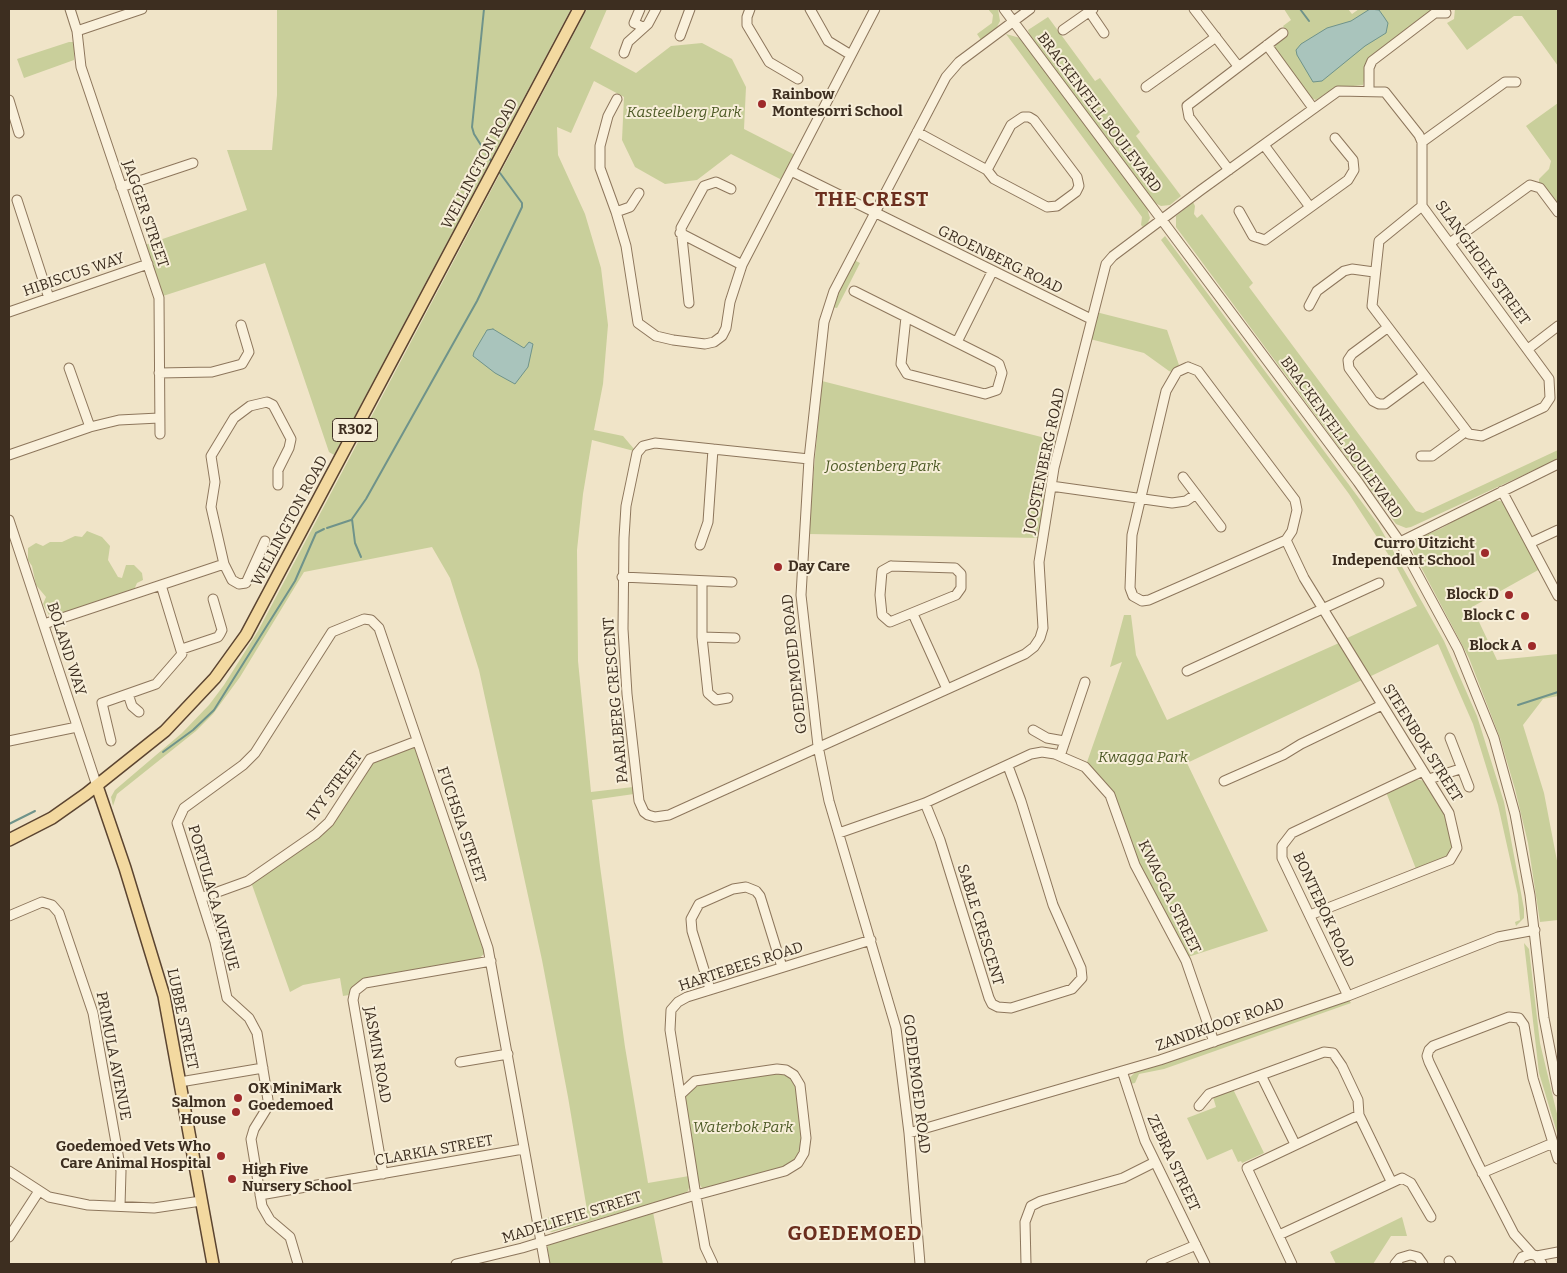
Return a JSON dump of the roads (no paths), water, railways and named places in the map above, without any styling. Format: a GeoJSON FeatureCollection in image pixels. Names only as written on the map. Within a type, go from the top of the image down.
{"type":"FeatureCollection","features":[{"type":"Feature","properties":{"kind":"main road","name":"WELLINGTON ROAD"},"geometry":{"type":"LineString","coordinates":[[9,840],[52,818],[97,786],[182,714],[215,678],[246,635],[579,9]]}},
{"type":"Feature","properties":{"kind":"main road","name":"LUBBE STREET"},"geometry":{"type":"LineString","coordinates":[[97,786],[158,971],[213,1264]]}},
{"type":"Feature","properties":{"kind":"street","name":"JAGGER STREET"},"geometry":{"type":"LineString","coordinates":[[70,9],[77,30],[81,67],[160,303],[160,434]]}},
{"type":"Feature","properties":{"kind":"street"},"geometry":{"type":"LineString","coordinates":[[77,30],[142,9]]}},
{"type":"Feature","properties":{"kind":"street"},"geometry":{"type":"LineString","coordinates":[[640,9],[634,23],[643,27]]}},
{"type":"Feature","properties":{"kind":"street"},"geometry":{"type":"LineString","coordinates":[[624,53],[628,42],[648,24],[656,9]]}},
{"type":"Feature","properties":{"kind":"street"},"geometry":{"type":"LineString","coordinates":[[680,36],[690,9]]}},
{"type":"Feature","properties":{"kind":"street"},"geometry":{"type":"LineString","coordinates":[[750,9],[746,17],[747,25],[769,62],[798,79]]}},
{"type":"Feature","properties":{"kind":"street"},"geometry":{"type":"LineString","coordinates":[[810,9],[828,41],[851,55]]}},
{"type":"Feature","properties":{"kind":"street"},"geometry":{"type":"LineString","coordinates":[[617,99],[608,116],[600,146],[600,168],[626,246],[637,320],[640,326],[656,336],[705,344],[718,340],[726,328],[730,302],[742,265],[875,9]]}},
{"type":"Feature","properties":{"kind":"street","name":"BRACKENFELL BOULEVARD"},"geometry":{"type":"LineString","coordinates":[[1004,9],[1358,482],[1400,542],[1458,649],[1494,738],[1519,831],[1535,930],[1547,1035],[1558,1091]]}},
{"type":"Feature","properties":{"kind":"street","name":"GOEDEMOED ROAD"},"geometry":{"type":"LineString","coordinates":[[920,1264],[909,1132],[896,1028],[822,775],[801,595],[809,460],[826,313],[834,291],[943,82],[954,67],[1014,21],[1026,9]]}},
{"type":"Feature","properties":{"kind":"street"},"geometry":{"type":"LineString","coordinates":[[1194,9],[1238,66]]}},
{"type":"Feature","properties":{"kind":"street"},"geometry":{"type":"LineString","coordinates":[[1063,30],[1091,10],[1104,32]]}},
{"type":"Feature","properties":{"kind":"street"},"geometry":{"type":"LineString","coordinates":[[1369,90],[1368,68],[1372,61],[1435,13],[1446,13]]}},
{"type":"Feature","properties":{"kind":"street"},"geometry":{"type":"LineString","coordinates":[[1283,33],[1190,102],[1186,109],[1189,117],[1228,170],[1338,91],[1369,90],[1383,91],[1388,94],[1419,135],[1422,142],[1505,82],[1516,82]]}},
{"type":"Feature","properties":{"kind":"street"},"geometry":{"type":"LineString","coordinates":[[1146,88],[1216,38]]}},
{"type":"Feature","properties":{"kind":"street"},"geometry":{"type":"LineString","coordinates":[[1267,45],[1313,108]]}},
{"type":"Feature","properties":{"kind":"street"},"geometry":{"type":"LineString","coordinates":[[9,100],[20,132]]}},
{"type":"Feature","properties":{"kind":"street"},"geometry":{"type":"LineString","coordinates":[[917,132],[987,170],[994,179],[1049,208],[1059,205],[1076,192],[1079,186],[1078,177],[1034,120],[1029,117],[1023,117],[1011,125],[987,170]]}},
{"type":"Feature","properties":{"kind":"street"},"geometry":{"type":"LineString","coordinates":[[1239,211],[1253,236],[1262,240],[1269,238],[1348,180],[1353,174],[1352,158],[1335,138]]}},
{"type":"Feature","properties":{"kind":"street","name":"SLANGHOEK STREET"},"geometry":{"type":"LineString","coordinates":[[1422,142],[1422,206],[1550,380],[1554,402]]}},
{"type":"Feature","properties":{"kind":"street"},"geometry":{"type":"LineString","coordinates":[[1264,145],[1310,207]]}},
{"type":"Feature","properties":{"kind":"street"},"geometry":{"type":"LineString","coordinates":[[122,187],[193,163]]}},
{"type":"Feature","properties":{"kind":"street","name":"JOOSTENBERG ROAD"},"geometry":{"type":"LineString","coordinates":[[818,746],[1025,654],[1034,647],[1040,638],[1043,622],[1039,562],[1051,486],[1106,264],[1113,256],[1228,170]]}},
{"type":"Feature","properties":{"kind":"street","name":"GROENBERG ROAD"},"geometry":{"type":"LineString","coordinates":[[791,171],[992,272],[1091,319]]}},
{"type":"Feature","properties":{"kind":"street"},"geometry":{"type":"LineString","coordinates":[[689,302],[680,233],[704,186],[716,182],[731,190]]}},
{"type":"Feature","properties":{"kind":"street"},"geometry":{"type":"LineString","coordinates":[[1450,243],[1530,185],[1540,188],[1558,212]]}},
{"type":"Feature","properties":{"kind":"street"},"geometry":{"type":"LineString","coordinates":[[616,212],[630,207],[638,193]]}},
{"type":"Feature","properties":{"kind":"street"},"geometry":{"type":"LineString","coordinates":[[17,200],[49,298]]}},
{"type":"Feature","properties":{"kind":"street"},"geometry":{"type":"LineString","coordinates":[[1422,206],[1380,239],[1371,304],[1387,328],[1465,432],[1473,436],[1482,436],[1554,402]]}},
{"type":"Feature","properties":{"kind":"street"},"geometry":{"type":"LineString","coordinates":[[680,233],[742,265]]}},
{"type":"Feature","properties":{"kind":"street","name":"HIBISCUS WAY"},"geometry":{"type":"LineString","coordinates":[[9,312],[148,264]]}},
{"type":"Feature","properties":{"kind":"street"},"geometry":{"type":"LineString","coordinates":[[1309,306],[1317,292],[1344,271],[1352,269],[1374,272]]}},
{"type":"Feature","properties":{"kind":"street"},"geometry":{"type":"LineString","coordinates":[[957,342],[992,272]]}},
{"type":"Feature","properties":{"kind":"street"},"geometry":{"type":"LineString","coordinates":[[854,291],[957,342],[1001,366],[1002,375],[995,392],[986,394],[909,375],[904,372],[901,364],[906,317]]}},
{"type":"Feature","properties":{"kind":"street"},"geometry":{"type":"LineString","coordinates":[[159,373],[212,372],[242,364],[249,352],[241,325]]}},
{"type":"Feature","properties":{"kind":"street"},"geometry":{"type":"LineString","coordinates":[[1528,349],[1558,326]]}},
{"type":"Feature","properties":{"kind":"street"},"geometry":{"type":"LineString","coordinates":[[1387,328],[1349,358],[1349,368],[1363,388],[1375,402],[1385,404],[1423,376]]}},
{"type":"Feature","properties":{"kind":"street"},"geometry":{"type":"LineString","coordinates":[[1192,367],[1198,371],[1295,500],[1297,513],[1292,531],[1286,540],[1149,600],[1142,601],[1133,596],[1130,588],[1131,544],[1141,497],[1168,388],[1178,370],[1192,367]]}},
{"type":"Feature","properties":{"kind":"street"},"geometry":{"type":"LineString","coordinates":[[69,368],[90,427]]}},
{"type":"Feature","properties":{"kind":"street"},"geometry":{"type":"LineString","coordinates":[[265,541],[246,583],[239,584],[232,580],[224,564],[211,507],[215,482],[211,456],[234,418],[250,406],[267,402],[272,405],[291,439],[289,448],[278,470],[278,486]]}},
{"type":"Feature","properties":{"kind":"street"},"geometry":{"type":"LineString","coordinates":[[9,456],[90,427],[119,420],[159,418]]}},
{"type":"Feature","properties":{"kind":"street"},"geometry":{"type":"LineString","coordinates":[[1421,456],[1432,456],[1465,432]]}},
{"type":"Feature","properties":{"kind":"street","name":"PAARLBERG CRESCENT"},"geometry":{"type":"LineString","coordinates":[[809,460],[651,443],[639,450],[626,506],[622,577],[626,686],[639,801],[644,812],[655,817],[669,814],[818,746]]}},
{"type":"Feature","properties":{"kind":"street"},"geometry":{"type":"LineString","coordinates":[[700,545],[708,522],[713,449]]}},
{"type":"Feature","properties":{"kind":"street"},"geometry":{"type":"LineString","coordinates":[[1400,542],[1558,464]]}},
{"type":"Feature","properties":{"kind":"street"},"geometry":{"type":"LineString","coordinates":[[1183,477],[1221,527]]}},
{"type":"Feature","properties":{"kind":"street"},"geometry":{"type":"LineString","coordinates":[[1051,486],[1141,497],[1172,503],[1186,501],[1196,494]]}},
{"type":"Feature","properties":{"kind":"street"},"geometry":{"type":"LineString","coordinates":[[1502,490],[1558,596]]}},
{"type":"Feature","properties":{"kind":"street","name":"BOLAND WAY"},"geometry":{"type":"LineString","coordinates":[[9,520],[97,786]]}},
{"type":"Feature","properties":{"kind":"street"},"geometry":{"type":"LineString","coordinates":[[1530,543],[1558,530]]}},
{"type":"Feature","properties":{"kind":"street","name":"STEENBOK STREET"},"geometry":{"type":"LineString","coordinates":[[1286,540],[1304,578],[1322,609],[1452,819],[1457,848],[1453,858],[1310,915]]}},
{"type":"Feature","properties":{"kind":"street"},"geometry":{"type":"LineString","coordinates":[[44,624],[224,564]]}},
{"type":"Feature","properties":{"kind":"street"},"geometry":{"type":"LineString","coordinates":[[885,568],[953,568],[959,570],[962,586],[958,593],[913,614],[893,623],[884,618],[880,595],[882,573],[885,568]]}},
{"type":"Feature","properties":{"kind":"street"},"geometry":{"type":"LineString","coordinates":[[622,577],[732,582]]}},
{"type":"Feature","properties":{"kind":"street"},"geometry":{"type":"LineString","coordinates":[[702,581],[702,637],[708,693],[713,699],[728,698]]}},
{"type":"Feature","properties":{"kind":"street"},"geometry":{"type":"LineString","coordinates":[[1187,671],[1379,583]]}},
{"type":"Feature","properties":{"kind":"street"},"geometry":{"type":"LineString","coordinates":[[112,741],[102,703],[160,682],[181,657],[182,649],[161,585]]}},
{"type":"Feature","properties":{"kind":"street"},"geometry":{"type":"LineString","coordinates":[[182,649],[218,637],[220,634],[213,599]]}},
{"type":"Feature","properties":{"kind":"street"},"geometry":{"type":"LineString","coordinates":[[913,614],[947,689]]}},
{"type":"Feature","properties":{"kind":"street","name":"FUCHSIA STREET"},"geometry":{"type":"LineString","coordinates":[[364,619],[371,620],[379,628],[478,917],[491,961],[545,1264]]}},
{"type":"Feature","properties":{"kind":"street","name":"PORTULACA AVENUE"},"geometry":{"type":"LineString","coordinates":[[298,1264],[292,1241],[266,1215],[260,1196],[251,1140],[254,1129],[268,1104],[263,1068],[253,1022],[227,998],[215,942],[177,829],[180,814],[249,760],[332,632],[364,619]]}},
{"type":"Feature","properties":{"kind":"street"},"geometry":{"type":"LineString","coordinates":[[702,637],[735,638]]}},
{"type":"Feature","properties":{"kind":"street"},"geometry":{"type":"LineString","coordinates":[[1060,756],[1085,682]]}},
{"type":"Feature","properties":{"kind":"street"},"geometry":{"type":"LineString","coordinates":[[128,694],[132,706],[139,712]]}},
{"type":"Feature","properties":{"kind":"street"},"geometry":{"type":"LineString","coordinates":[[1224,781],[1282,755],[1300,744],[1382,705]]}},
{"type":"Feature","properties":{"kind":"street"},"geometry":{"type":"LineString","coordinates":[[9,741],[77,727]]}},
{"type":"Feature","properties":{"kind":"street"},"geometry":{"type":"LineString","coordinates":[[1033,730],[1047,738],[1064,741]]}},
{"type":"Feature","properties":{"kind":"street"},"geometry":{"type":"LineString","coordinates":[[1450,738],[1460,768],[1469,787]]}},
{"type":"Feature","properties":{"kind":"street","name":"IVY STREET"},"geometry":{"type":"LineString","coordinates":[[201,898],[248,881],[316,834],[328,822],[370,759],[417,741]]}},
{"type":"Feature","properties":{"kind":"street","name":"KWAGGA STREET"},"geometry":{"type":"LineString","coordinates":[[839,833],[925,803],[1031,754],[1042,752],[1060,756],[1085,767],[1110,796],[1135,865],[1186,961],[1214,1042]]}},
{"type":"Feature","properties":{"kind":"street","name":"SABLE CRESCENT"},"geometry":{"type":"LineString","coordinates":[[925,803],[942,847],[992,1004],[998,1007],[1010,1008],[1072,989],[1082,978],[1080,968],[1053,905],[1021,801],[1008,766]]}},
{"type":"Feature","properties":{"kind":"street"},"geometry":{"type":"LineString","coordinates":[[1428,780],[1460,768]]}},
{"type":"Feature","properties":{"kind":"street","name":"BONTEBOK ROAD"},"geometry":{"type":"LineString","coordinates":[[1348,996],[1282,858],[1281,849],[1285,840],[1297,831],[1423,771]]}},
{"type":"Feature","properties":{"kind":"street"},"geometry":{"type":"LineString","coordinates":[[710,989],[692,931],[691,919],[699,904],[733,889],[746,887],[760,896],[782,967]]}},
{"type":"Feature","properties":{"kind":"street","name":"PRIMULA AVENUE"},"geometry":{"type":"LineString","coordinates":[[9,916],[42,902],[52,905],[60,913],[93,1013],[121,1171],[120,1206]]}},
{"type":"Feature","properties":{"kind":"street","name":"ZANDKLOOF ROAD"},"geometry":{"type":"LineString","coordinates":[[909,1132],[1122,1071],[1214,1042],[1348,996],[1498,936],[1535,930]]}},
{"type":"Feature","properties":{"kind":"street","name":"HARTEBEES ROAD"},"geometry":{"type":"LineString","coordinates":[[713,1264],[705,1247],[680,1095],[669,1016],[674,1005],[682,999],[710,989],[871,940]]}},
{"type":"Feature","properties":{"kind":"street","name":"JASMIN ROAD"},"geometry":{"type":"LineString","coordinates":[[383,1174],[353,1000],[354,990],[365,983],[491,961]]}},
{"type":"Feature","properties":{"kind":"street"},"geometry":{"type":"LineString","coordinates":[[1537,1258],[1514,1234],[1427,1059],[1428,1052],[1434,1046],[1509,1017],[1519,1018],[1524,1025],[1533,1078],[1558,1159]]}},
{"type":"Feature","properties":{"kind":"street"},"geometry":{"type":"LineString","coordinates":[[1199,1106],[1209,1094],[1324,1052],[1330,1052],[1337,1056],[1358,1100],[1359,1115],[1391,1181]]}},
{"type":"Feature","properties":{"kind":"street"},"geometry":{"type":"LineString","coordinates":[[460,1062],[508,1054]]}},
{"type":"Feature","properties":{"kind":"street"},"geometry":{"type":"LineString","coordinates":[[180,1082],[263,1068]]}},
{"type":"Feature","properties":{"kind":"street","name":"MADELIEFIE STREET"},"geometry":{"type":"LineString","coordinates":[[456,1264],[541,1242],[790,1169],[802,1158],[806,1143],[800,1086],[791,1072],[777,1069],[695,1081],[680,1095]]}},
{"type":"Feature","properties":{"kind":"street","name":"ZEBRA STREET"},"geometry":{"type":"LineString","coordinates":[[1122,1071],[1137,1121],[1205,1264]]}},
{"type":"Feature","properties":{"kind":"street"},"geometry":{"type":"LineString","coordinates":[[1261,1075],[1295,1144]]}},
{"type":"Feature","properties":{"kind":"street"},"geometry":{"type":"LineString","coordinates":[[1292,1264],[1246,1168],[1359,1115]]}},
{"type":"Feature","properties":{"kind":"street"},"geometry":{"type":"LineString","coordinates":[[1482,1173],[1552,1143]]}},
{"type":"Feature","properties":{"kind":"street","name":"CLARKIA STREET"},"geometry":{"type":"LineString","coordinates":[[260,1196],[523,1149]]}},
{"type":"Feature","properties":{"kind":"street"},"geometry":{"type":"LineString","coordinates":[[1026,1264],[1025,1222],[1031,1206],[1041,1201],[1123,1178],[1155,1162]]}},
{"type":"Feature","properties":{"kind":"street"},"geometry":{"type":"LineString","coordinates":[[9,1172],[38,1191],[59,1200],[154,1208],[201,1201]]}},
{"type":"Feature","properties":{"kind":"street"},"geometry":{"type":"LineString","coordinates":[[1279,1235],[1391,1181],[1402,1178],[1409,1181],[1431,1216]]}},
{"type":"Feature","properties":{"kind":"street"},"geometry":{"type":"LineString","coordinates":[[9,1236],[38,1191]]}},
{"type":"Feature","properties":{"kind":"street"},"geometry":{"type":"LineString","coordinates":[[1514,1234],[1518,1262]]}},
{"type":"Feature","properties":{"kind":"street"},"geometry":{"type":"LineString","coordinates":[[1151,1264],[1196,1245]]}},
{"type":"Feature","properties":{"kind":"street"},"geometry":{"type":"LineString","coordinates":[[1518,1262],[1526,1255],[1537,1258],[1558,1253]]}},
{"type":"Feature","properties":{"kind":"street"},"geometry":{"type":"LineString","coordinates":[[1547,1264],[1558,1253]]}},
{"type":"Feature","properties":{"kind":"street"},"geometry":{"type":"LineString","coordinates":[[1395,1264],[1400,1258],[1410,1255],[1418,1257],[1423,1264]]}},
{"type":"Feature","properties":{"kind":"water"},"geometry":{"type":"Polygon","coordinates":[[[1370,9],[1379,10],[1388,23],[1386,33],[1365,46],[1322,81],[1313,82],[1296,50],[1301,44],[1327,28],[1351,21],[1370,9]]]}},
{"type":"Feature","properties":{"kind":"water"},"geometry":{"type":"Polygon","coordinates":[[[493,329],[524,348],[529,342],[533,344],[528,367],[515,384],[495,373],[473,356],[487,330],[493,329]]]}},
{"type":"Feature","properties":{"kind":"waterway"},"geometry":{"type":"LineString","coordinates":[[484,9],[472,127],[474,134],[491,161]]}},
{"type":"Feature","properties":{"kind":"waterway"},"geometry":{"type":"LineString","coordinates":[[1300,9],[1309,21]]}},
{"type":"Feature","properties":{"kind":"waterway"},"geometry":{"type":"LineString","coordinates":[[361,557],[355,543],[352,519],[366,499],[477,301],[522,207],[522,203],[500,173]]}},
{"type":"Feature","properties":{"kind":"waterway"},"geometry":{"type":"LineString","coordinates":[[327,528],[351,520]]}},
{"type":"Feature","properties":{"kind":"waterway"},"geometry":{"type":"LineString","coordinates":[[163,752],[193,730],[214,710],[295,581],[316,533],[324,529]]}},
{"type":"Feature","properties":{"kind":"waterway"},"geometry":{"type":"LineString","coordinates":[[1518,705],[1558,692]]}},
{"type":"Feature","properties":{"kind":"waterway"},"geometry":{"type":"LineString","coordinates":[[9,824],[35,811]]}},
{"type":"Feature","properties":{"kind":"place","name":"Rainbow Montesorri School"},"geometry":{"type":"Point","coordinates":[762,104]}},
{"type":"Feature","properties":{"kind":"place","name":"Curro Uitzicht Independent School"},"geometry":{"type":"Point","coordinates":[1485,553]}},
{"type":"Feature","properties":{"kind":"place","name":"Day Care"},"geometry":{"type":"Point","coordinates":[778,567]}},
{"type":"Feature","properties":{"kind":"place","name":"Block D"},"geometry":{"type":"Point","coordinates":[1509,595]}},
{"type":"Feature","properties":{"kind":"place","name":"Block C"},"geometry":{"type":"Point","coordinates":[1525,616]}},
{"type":"Feature","properties":{"kind":"place","name":"Block A"},"geometry":{"type":"Point","coordinates":[1532,646]}},
{"type":"Feature","properties":{"kind":"place","name":"OK MiniMark Goedemoed"},"geometry":{"type":"Point","coordinates":[238,1098]}},
{"type":"Feature","properties":{"kind":"place","name":"Salmon House"},"geometry":{"type":"Point","coordinates":[236,1112]}},
{"type":"Feature","properties":{"kind":"place","name":"Goedemoed Vets Who Care Animal Hospital"},"geometry":{"type":"Point","coordinates":[221,1156]}},
{"type":"Feature","properties":{"kind":"place","name":"High Five Nursery School"},"geometry":{"type":"Point","coordinates":[232,1179]}},
{"type":"Feature","properties":{"kind":"district","name":"THE CREST"},"geometry":{"type":"Point","coordinates":[872,200]}},
{"type":"Feature","properties":{"kind":"district","name":"GOEDEMOED"},"geometry":{"type":"Point","coordinates":[855,1234]}},
{"type":"Feature","properties":{"kind":"park label","name":"Kasteelberg Park"},"geometry":{"type":"Point","coordinates":[684,113]}},
{"type":"Feature","properties":{"kind":"park label","name":"Joostenberg Park"},"geometry":{"type":"Point","coordinates":[883,467]}},
{"type":"Feature","properties":{"kind":"park label","name":"Kwagga Park"},"geometry":{"type":"Point","coordinates":[1143,758]}},
{"type":"Feature","properties":{"kind":"park label","name":"Waterbok Park"},"geometry":{"type":"Point","coordinates":[743,1128]}}]}
